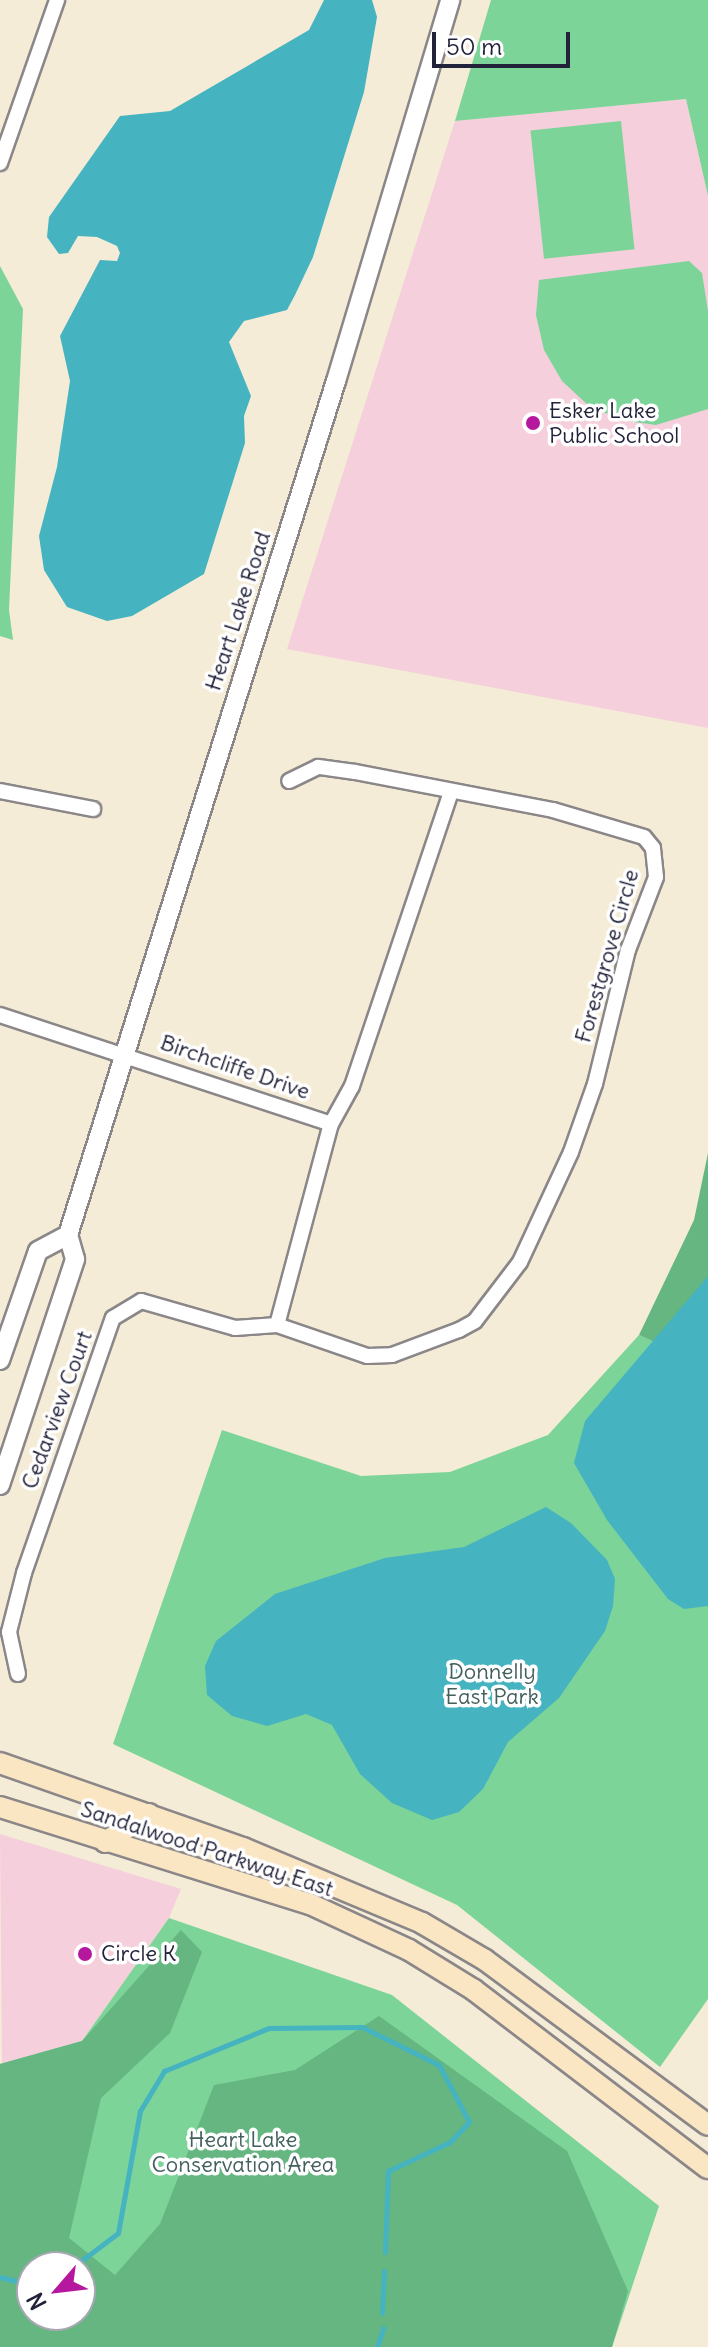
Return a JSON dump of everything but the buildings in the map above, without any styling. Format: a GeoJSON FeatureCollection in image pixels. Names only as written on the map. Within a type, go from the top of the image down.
{"type":"FeatureCollection","features":[{"type":"Feature","properties":{"kind":"main road","name":"Sandalwood Parkway East"},"geometry":{"type":"LineString","coordinates":[[0,1763],[149,1814],[349,1889],[422,1923],[485,1960],[708,2125]]}},
{"type":"Feature","properties":{"kind":"main road","name":"Sandalwood Parkway East"},"geometry":{"type":"LineString","coordinates":[[0,1807],[310,1904],[409,1950],[474,1990],[708,2168]]}},
{"type":"Feature","properties":{"kind":"main road"},"geometry":{"type":"LineString","coordinates":[[105,1842],[149,1814]]}},
{"type":"Feature","properties":{"kind":"street"},"geometry":{"type":"LineString","coordinates":[[0,163],[57,0]]}},
{"type":"Feature","properties":{"kind":"street","name":"Heart Lake Road"},"geometry":{"type":"LineString","coordinates":[[0,1485],[75,1259],[68,1235],[336,381],[450,0]]}},
{"type":"Feature","properties":{"kind":"street","name":"Forestgrove Circle"},"geometry":{"type":"LineString","coordinates":[[127,1306],[141,1301],[235,1328],[277,1325],[367,1356],[392,1355],[475,1321],[520,1262],[571,1152],[595,1084],[628,950],[656,877],[653,848],[644,837],[625,828],[318,767],[289,781]]}},
{"type":"Feature","properties":{"kind":"street"},"geometry":{"type":"LineString","coordinates":[[0,791],[93,809]]}},
{"type":"Feature","properties":{"kind":"street"},"geometry":{"type":"LineString","coordinates":[[277,1325],[331,1124],[352,1086],[451,791]]}},
{"type":"Feature","properties":{"kind":"street","name":"Birchcliffe Drive"},"geometry":{"type":"LineString","coordinates":[[0,1015],[124,1052],[331,1124]]}},
{"type":"Feature","properties":{"kind":"street"},"geometry":{"type":"LineString","coordinates":[[0,1360],[38,1251],[68,1235]]}},
{"type":"Feature","properties":{"kind":"street","name":"Cedarview Court"},"geometry":{"type":"LineString","coordinates":[[18,1674],[9,1632],[24,1573],[113,1318],[127,1306]]}},
{"type":"Feature","properties":{"kind":"shaded area","name":"Esker Lake Public School"},"geometry":{"type":"Polygon","coordinates":[[[686,99],[708,196],[708,728],[287,649],[455,121],[686,99]]]}},
{"type":"Feature","properties":{"kind":"shaded area"},"geometry":{"type":"Polygon","coordinates":[[[0,1834],[181,1889],[169,1918],[82,2041],[2,2065],[0,1834]]]}},
{"type":"Feature","properties":{"kind":"green space"},"geometry":{"type":"Polygon","coordinates":[[[491,0],[708,0],[708,196],[686,99],[455,121],[491,0]]]}},
{"type":"Feature","properties":{"kind":"green space"},"geometry":{"type":"Polygon","coordinates":[[[621,121],[634,249],[544,259],[530,131],[621,121]]]}},
{"type":"Feature","properties":{"kind":"green space"},"geometry":{"type":"Polygon","coordinates":[[[689,261],[702,273],[708,311],[708,409],[656,425],[621,420],[588,405],[562,381],[544,350],[536,315],[539,280],[689,261]]]}},
{"type":"Feature","properties":{"kind":"green space"},"geometry":{"type":"Polygon","coordinates":[[[0,266],[23,309],[9,610],[13,640],[0,636],[0,266]]]}},
{"type":"Feature","properties":{"kind":"green space"},"geometry":{"type":"Polygon","coordinates":[[[708,1153],[708,1278],[667,1348],[639,1335],[694,1220],[708,1153]]]}},
{"type":"Feature","properties":{"kind":"green space","name":"Donnelly East Park"},"geometry":{"type":"Polygon","coordinates":[[[708,1278],[708,1999],[660,2067],[457,1905],[113,1744],[222,1430],[361,1476],[450,1472],[548,1435],[639,1335],[667,1348],[708,1278]]]}},
{"type":"Feature","properties":{"kind":"green space","name":"Heart Lake Conservation Area"},"geometry":{"type":"Polygon","coordinates":[[[169,1918],[392,1995],[659,2206],[612,2347],[0,2347],[0,2064],[82,2041],[169,1918]]]}},
{"type":"Feature","properties":{"kind":"green space","name":"Heart Lake Conservation Area"},"geometry":{"type":"Polygon","coordinates":[[[181,1930],[202,1952],[170,2033],[101,2098],[69,2238],[85,2251],[16,2251],[16,2331],[96,2331],[96,2260],[115,2275],[160,2224],[214,2085],[295,2070],[379,2016],[567,2151],[628,2291],[612,2347],[0,2347],[0,2064],[82,2041],[181,1930]]]}},
{"type":"Feature","properties":{"kind":"water"},"geometry":{"type":"Polygon","coordinates":[[[324,0],[372,0],[377,17],[364,92],[313,257],[287,310],[244,321],[229,342],[251,396],[244,416],[245,443],[204,574],[132,616],[107,621],[67,607],[44,570],[39,536],[57,467],[70,381],[60,336],[100,260],[117,261],[120,253],[117,246],[97,237],[78,236],[68,253],[59,254],[47,237],[49,217],[120,116],[170,111],[309,30],[324,0]]]}},
{"type":"Feature","properties":{"kind":"water"},"geometry":{"type":"Polygon","coordinates":[[[708,1276],[708,1606],[684,1609],[668,1599],[607,1520],[574,1463],[585,1421],[708,1276]]]}},
{"type":"Feature","properties":{"kind":"water"},"geometry":{"type":"Polygon","coordinates":[[[546,1507],[571,1523],[607,1560],[615,1579],[613,1606],[605,1631],[559,1698],[508,1742],[483,1789],[459,1812],[432,1820],[392,1803],[360,1774],[332,1725],[306,1714],[267,1726],[232,1716],[207,1695],[205,1666],[216,1641],[275,1594],[385,1558],[464,1547],[546,1507]]]}},
{"type":"Feature","properties":{"kind":"waterway"},"geometry":{"type":"LineString","coordinates":[[94,2251],[118,2233],[140,2111],[164,2071],[269,2028],[362,2027],[439,2065],[469,2122],[450,2142],[388,2171],[385,2252]]}},
{"type":"Feature","properties":{"kind":"waterway"},"geometry":{"type":"LineString","coordinates":[[382,2313],[384,2271]]}},
{"type":"Feature","properties":{"kind":"waterway"},"geometry":{"type":"LineString","coordinates":[[0,2277],[16,2281]]}},
{"type":"Feature","properties":{"kind":"waterway"},"geometry":{"type":"LineString","coordinates":[[377,2347],[383,2328]]}},
{"type":"Feature","properties":{"kind":"place","name":"Esker Lake Public School"},"geometry":{"type":"Point","coordinates":[533,423]}},
{"type":"Feature","properties":{"kind":"place","name":"Circle K"},"geometry":{"type":"Point","coordinates":[85,1954]}}]}
